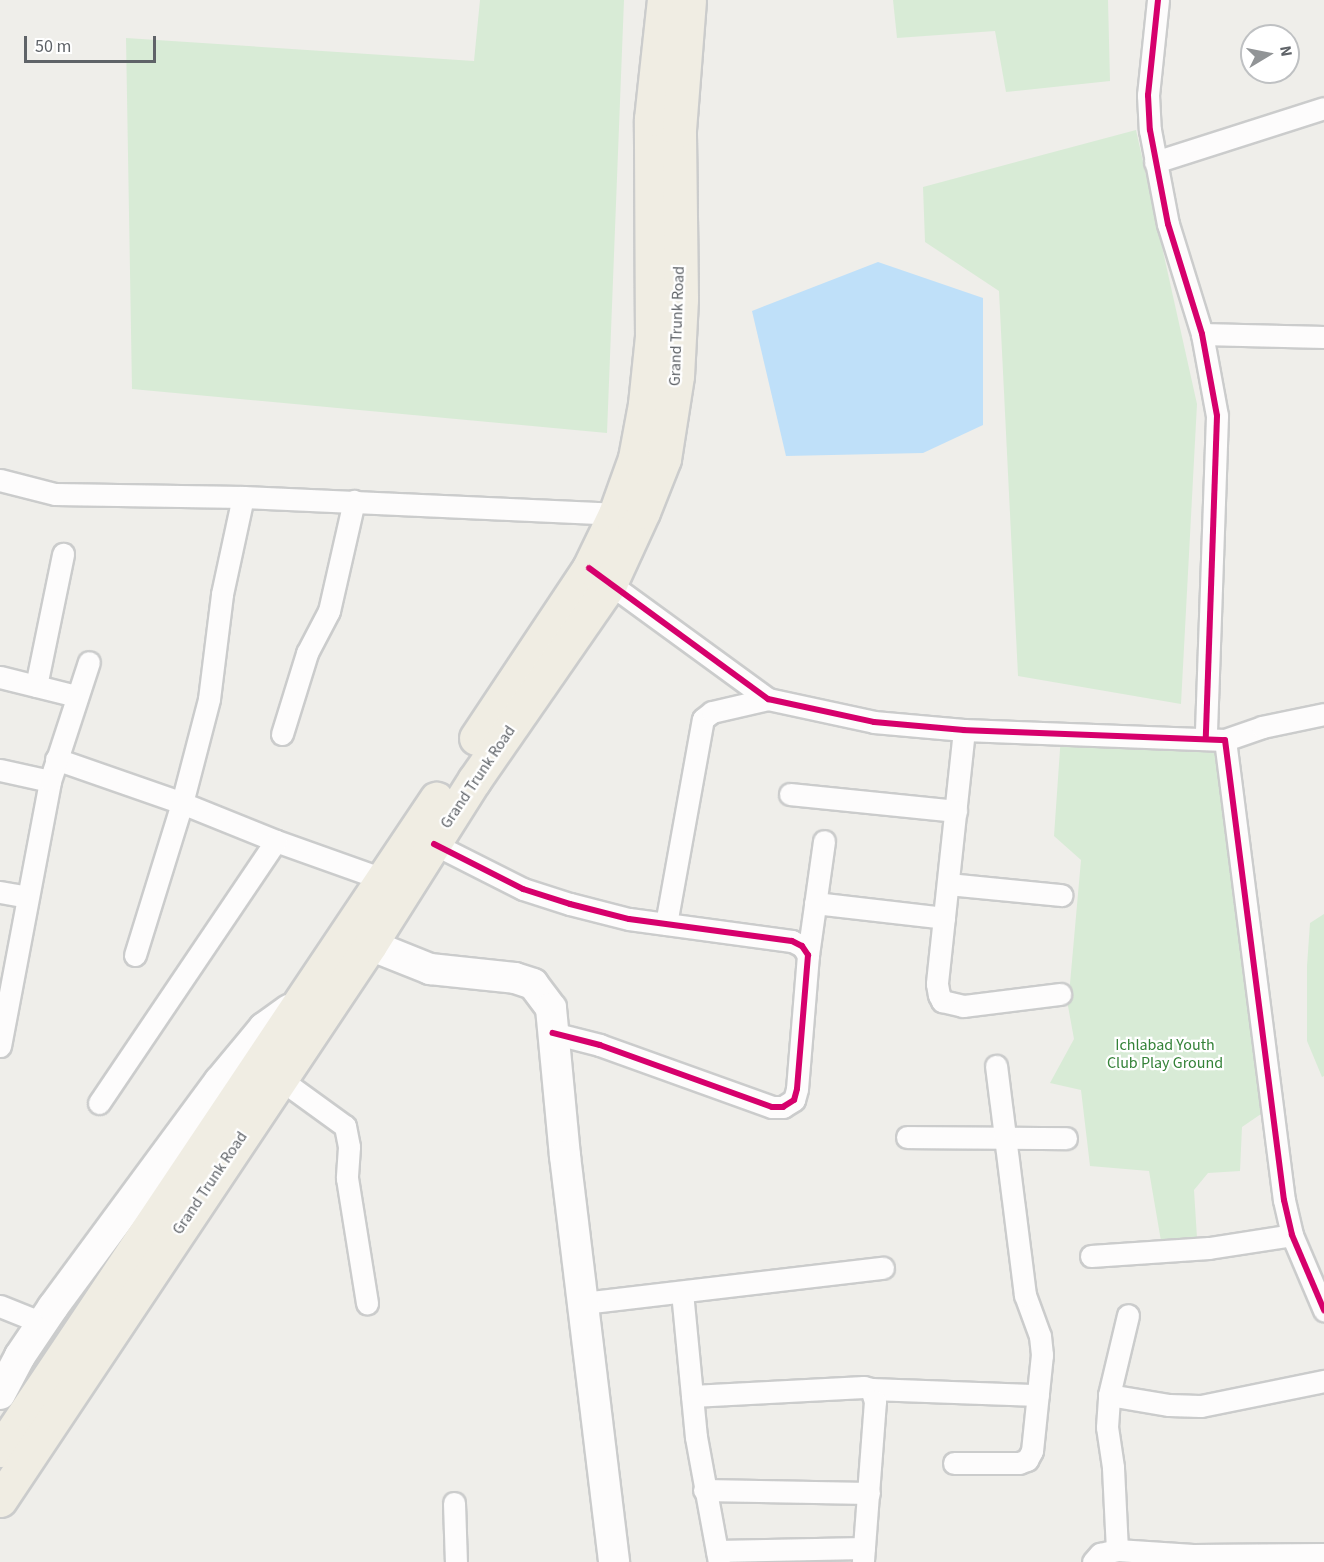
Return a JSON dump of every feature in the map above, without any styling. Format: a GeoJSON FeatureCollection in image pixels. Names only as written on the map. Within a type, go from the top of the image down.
{"type":"FeatureCollection","features":[{"type":"Feature","properties":{"kind":"highway","name":"Grand Trunk Road"},"geometry":{"type":"LineString","coordinates":[[0,1450],[383,879],[599,576],[615,514],[635,458],[645,404],[651,348],[651,119],[664,0]]}},
{"type":"Feature","properties":{"kind":"highway","name":"Grand Trunk Road"},"geometry":{"type":"LineString","coordinates":[[0,1500],[370,945],[476,779],[599,576],[664,459],[677,376],[681,299],[679,129],[689,0]]}},
{"type":"Feature","properties":{"kind":"street"},"geometry":{"type":"LineString","coordinates":[[1158,0],[1148,95],[1155,162],[1168,224],[1202,334],[1216,416],[1215,739],[1284,1200],[1292,1235],[1324,1310],[1324,1315]]}},
{"type":"Feature","properties":{"kind":"street"},"geometry":{"type":"LineString","coordinates":[[1155,162],[1324,108]]}},
{"type":"Feature","properties":{"kind":"street"},"geometry":{"type":"LineString","coordinates":[[1202,334],[1324,337]]}},
{"type":"Feature","properties":{"kind":"street"},"geometry":{"type":"LineString","coordinates":[[0,480],[55,494],[243,497],[615,514]]}},
{"type":"Feature","properties":{"kind":"street"},"geometry":{"type":"LineString","coordinates":[[135,955],[182,803],[209,699],[222,594],[243,497]]}},
{"type":"Feature","properties":{"kind":"street"},"geometry":{"type":"LineString","coordinates":[[282,734],[307,653],[329,611],[354,501]]}},
{"type":"Feature","properties":{"kind":"street"},"geometry":{"type":"LineString","coordinates":[[36,686],[63,554]]}},
{"type":"Feature","properties":{"kind":"street"},"geometry":{"type":"LineString","coordinates":[[599,576],[768,699],[874,722],[964,730],[1215,739],[1324,714]]}},
{"type":"Feature","properties":{"kind":"street"},"geometry":{"type":"LineString","coordinates":[[0,1046],[10,937],[28,897],[50,781],[89,662]]}},
{"type":"Feature","properties":{"kind":"street"},"geometry":{"type":"LineString","coordinates":[[0,677],[76,696]]}},
{"type":"Feature","properties":{"kind":"street"},"geometry":{"type":"LineString","coordinates":[[666,924],[703,719],[712,712],[768,699]]}},
{"type":"Feature","properties":{"kind":"street"},"geometry":{"type":"LineString","coordinates":[[964,730],[937,984],[942,1001],[963,1006],[1060,994]]}},
{"type":"Feature","properties":{"kind":"street"},"geometry":{"type":"LineString","coordinates":[[56,759],[182,803],[276,841],[383,879]]}},
{"type":"Feature","properties":{"kind":"street"},"geometry":{"type":"LineString","coordinates":[[0,770],[50,781]]}},
{"type":"Feature","properties":{"kind":"street"},"geometry":{"type":"LineString","coordinates":[[790,794],[956,810]]}},
{"type":"Feature","properties":{"kind":"street"},"geometry":{"type":"LineString","coordinates":[[99,1103],[276,841]]}},
{"type":"Feature","properties":{"kind":"street"},"geometry":{"type":"LineString","coordinates":[[553,1033],[600,1045],[772,1107],[783,1107],[794,1100],[797,1089],[808,955],[824,841]]}},
{"type":"Feature","properties":{"kind":"street"},"geometry":{"type":"LineString","coordinates":[[434,844],[523,889],[629,919],[792,941],[802,946],[808,955]]}},
{"type":"Feature","properties":{"kind":"street"},"geometry":{"type":"LineString","coordinates":[[948,884],[1061,895]]}},
{"type":"Feature","properties":{"kind":"street"},"geometry":{"type":"LineString","coordinates":[[0,892],[28,897]]}},
{"type":"Feature","properties":{"kind":"street"},"geometry":{"type":"LineString","coordinates":[[815,903],[944,918]]}},
{"type":"Feature","properties":{"kind":"street"},"geometry":{"type":"LineString","coordinates":[[370,945],[430,969],[515,978],[533,984],[551,1008],[614,1562]]}},
{"type":"Feature","properties":{"kind":"street"},"geometry":{"type":"LineString","coordinates":[[0,1394],[42,1323],[219,1082],[264,1028],[304,999]]}},
{"type":"Feature","properties":{"kind":"street"},"geometry":{"type":"LineString","coordinates":[[954,1463],[1019,1463],[1027,1460],[1032,1451],[1038,1395],[1042,1355],[1040,1336],[1025,1295],[996,1066]]}},
{"type":"Feature","properties":{"kind":"street"},"geometry":{"type":"LineString","coordinates":[[280,1079],[345,1126],[349,1147],[347,1178],[367,1303]]}},
{"type":"Feature","properties":{"kind":"street"},"geometry":{"type":"LineString","coordinates":[[907,1137],[1066,1138]]}},
{"type":"Feature","properties":{"kind":"street"},"geometry":{"type":"LineString","coordinates":[[1091,1256],[1209,1248],[1292,1235]]}},
{"type":"Feature","properties":{"kind":"street"},"geometry":{"type":"LineString","coordinates":[[583,1302],[883,1268]]}},
{"type":"Feature","properties":{"kind":"street"},"geometry":{"type":"LineString","coordinates":[[682,1292],[704,1490],[718,1556],[864,1555],[875,1401],[871,1389]]}},
{"type":"Feature","properties":{"kind":"street"},"geometry":{"type":"LineString","coordinates":[[0,1306],[42,1323]]}},
{"type":"Feature","properties":{"kind":"street"},"geometry":{"type":"LineString","coordinates":[[1117,1550],[1113,1467],[1107,1427],[1109,1395],[1128,1315]]}},
{"type":"Feature","properties":{"kind":"street"},"geometry":{"type":"LineString","coordinates":[[1109,1395],[1168,1405],[1201,1406],[1324,1381]]}},
{"type":"Feature","properties":{"kind":"street"},"geometry":{"type":"LineString","coordinates":[[692,1396],[864,1387],[1038,1395]]}},
{"type":"Feature","properties":{"kind":"street"},"geometry":{"type":"LineString","coordinates":[[704,1490],[868,1493]]}},
{"type":"Feature","properties":{"kind":"street"},"geometry":{"type":"LineString","coordinates":[[454,1503],[456,1562]]}},
{"type":"Feature","properties":{"kind":"street"},"geometry":{"type":"LineString","coordinates":[[1093,1562],[1100,1554],[1117,1550],[1193,1555],[1324,1554]]}},
{"type":"Feature","properties":{"kind":"green space"},"geometry":{"type":"Polygon","coordinates":[[[480,0],[624,0],[607,433],[132,389],[126,38],[474,61],[480,0]]]}},
{"type":"Feature","properties":{"kind":"green space"},"geometry":{"type":"Polygon","coordinates":[[[893,0],[1108,0],[1110,81],[1006,92],[995,31],[897,38],[893,0]]]}},
{"type":"Feature","properties":{"kind":"green space"},"geometry":{"type":"Polygon","coordinates":[[[1136,130],[1197,404],[1181,704],[1018,676],[999,291],[925,242],[923,187],[1136,130]]]}},
{"type":"Feature","properties":{"kind":"green space","name":"Ichlabad Youth Club Play Ground"},"geometry":{"type":"Polygon","coordinates":[[[1061,735],[1225,740],[1261,1114],[1242,1127],[1240,1171],[1208,1173],[1194,1190],[1197,1238],[1161,1241],[1149,1171],[1090,1166],[1081,1090],[1050,1083],[1074,1039],[1068,1006],[1081,860],[1054,836],[1061,735]]]}},
{"type":"Feature","properties":{"kind":"green space"},"geometry":{"type":"Polygon","coordinates":[[[1324,914],[1324,1076],[1322,1077],[1307,1041],[1307,966],[1310,923],[1324,914]]]}},
{"type":"Feature","properties":{"kind":"water"},"geometry":{"type":"Polygon","coordinates":[[[878,262],[983,298],[983,425],[923,453],[786,456],[752,311],[878,262]]]}},
{"type":"Feature","properties":{"kind":"cycle path"},"geometry":{"type":"LineString","coordinates":[[1158,0],[1148,95],[1150,130],[1168,224],[1202,334],[1217,416],[1206,738]]}},
{"type":"Feature","properties":{"kind":"cycle path"},"geometry":{"type":"LineString","coordinates":[[589,568],[768,699],[874,722],[964,730],[1225,740],[1284,1200],[1292,1235],[1324,1310]]}},
{"type":"Feature","properties":{"kind":"cycle path"},"geometry":{"type":"LineString","coordinates":[[434,844],[523,889],[570,904],[629,919],[792,941],[802,946],[808,955],[797,1089],[794,1100],[783,1107],[772,1107],[600,1045],[553,1033]]}}]}
